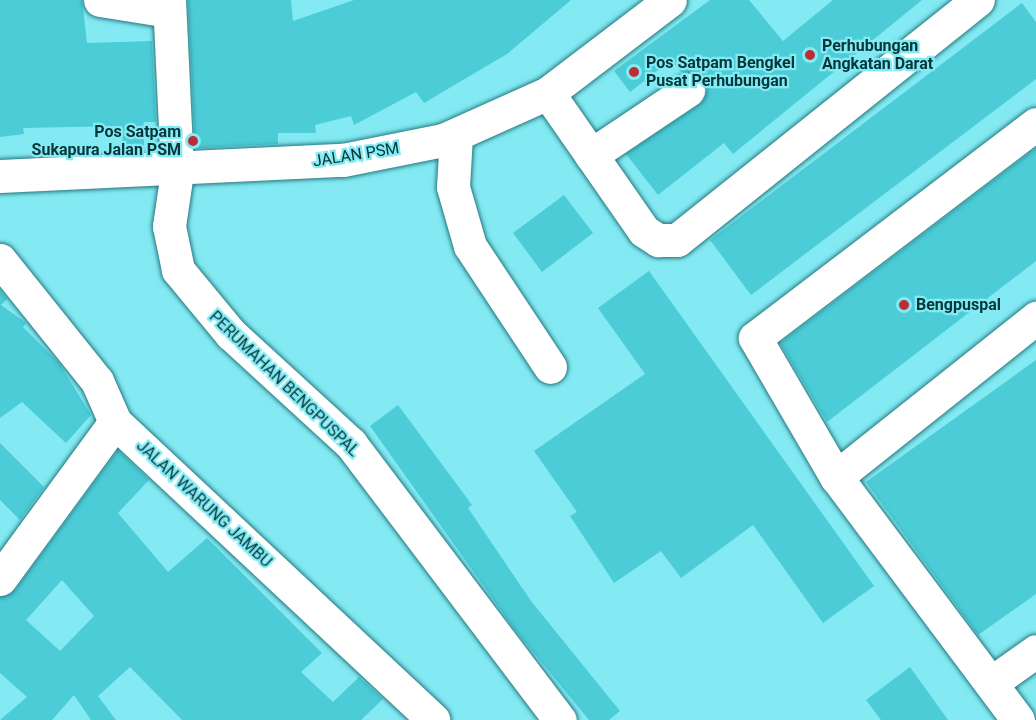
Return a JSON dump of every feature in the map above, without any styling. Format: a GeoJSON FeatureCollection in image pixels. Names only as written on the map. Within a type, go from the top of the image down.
{"type":"FeatureCollection","features":[{"type":"Feature","properties":{"kind":"street"},"geometry":{"type":"LineString","coordinates":[[100,0],[169,5]]}},
{"type":"Feature","properties":{"kind":"street","name":"JALAN PSM"},"geometry":{"type":"LineString","coordinates":[[0,176],[177,172],[343,160],[456,135],[548,93],[670,0]]}},
{"type":"Feature","properties":{"kind":"street"},"geometry":{"type":"LineString","coordinates":[[548,93],[644,231],[658,240],[677,240],[978,0]]}},
{"type":"Feature","properties":{"kind":"street","name":"PERUMAHAN BENGPUSPAL"},"geometry":{"type":"LineString","coordinates":[[169,5],[177,172],[169,226],[178,270],[224,326],[351,444],[560,720]]}},
{"type":"Feature","properties":{"kind":"street"},"geometry":{"type":"LineString","coordinates":[[591,155],[688,90]]}},
{"type":"Feature","properties":{"kind":"street"},"geometry":{"type":"LineString","coordinates":[[1018,720],[836,477],[755,338],[1036,124]]}},
{"type":"Feature","properties":{"kind":"street"},"geometry":{"type":"LineString","coordinates":[[456,135],[453,187],[470,246],[550,367]]}},
{"type":"Feature","properties":{"kind":"street"},"geometry":{"type":"LineString","coordinates":[[0,260],[97,381],[115,422],[0,579]]}},
{"type":"Feature","properties":{"kind":"street"},"geometry":{"type":"LineString","coordinates":[[836,477],[1036,318]]}},
{"type":"Feature","properties":{"kind":"street","name":"JALAN WARUNG JAMBU"},"geometry":{"type":"LineString","coordinates":[[115,422],[433,720]]}},
{"type":"Feature","properties":{"kind":"street"},"geometry":{"type":"LineString","coordinates":[[991,683],[1036,651]]}},
{"type":"Feature","properties":{"kind":"building"},"geometry":{"type":"Polygon","coordinates":[[[0,0],[82,0],[87,43],[152,41],[156,122],[144,122],[144,150],[123,152],[122,126],[23,128],[24,134],[0,137],[0,0]]]}},
{"type":"Feature","properties":{"kind":"building"},"geometry":{"type":"Polygon","coordinates":[[[188,0],[291,0],[293,21],[354,0],[571,0],[507,54],[424,103],[416,92],[354,125],[351,116],[315,125],[316,133],[278,133],[278,144],[199,148],[195,147],[188,0]]]}},
{"type":"Feature","properties":{"kind":"building"},"geometry":{"type":"Polygon","coordinates":[[[710,0],[749,0],[783,41],[833,0],[922,0],[733,154],[724,143],[658,195],[626,154],[699,105],[707,89],[704,80],[696,73],[682,73],[671,60],[630,92],[614,71],[710,0]]]}},
{"type":"Feature","properties":{"kind":"building"},"geometry":{"type":"Polygon","coordinates":[[[1022,3],[1036,22],[1036,79],[751,295],[710,240],[1022,3]]]}},
{"type":"Feature","properties":{"kind":"building","name":"Bengpuspal"},"geometry":{"type":"Polygon","coordinates":[[[1036,148],[1036,261],[827,422],[780,343],[1036,148]]]}},
{"type":"Feature","properties":{"kind":"building"},"geometry":{"type":"Polygon","coordinates":[[[564,195],[593,233],[542,272],[513,233],[564,195]]]}},
{"type":"Feature","properties":{"kind":"building"},"geometry":{"type":"Polygon","coordinates":[[[649,271],[874,586],[823,623],[753,525],[681,578],[661,551],[614,583],[570,516],[577,512],[534,451],[645,374],[598,308],[649,271]]]}},
{"type":"Feature","properties":{"kind":"building"},"geometry":{"type":"Polygon","coordinates":[[[0,290],[7,299],[1,305],[26,323],[23,327],[59,363],[91,415],[66,443],[22,402],[0,418],[0,290]]]}},
{"type":"Feature","properties":{"kind":"building"},"geometry":{"type":"Polygon","coordinates":[[[1036,360],[1036,594],[978,635],[866,482],[1036,360]]]}},
{"type":"Feature","properties":{"kind":"building"},"geometry":{"type":"Polygon","coordinates":[[[398,405],[472,505],[468,508],[531,601],[620,711],[609,720],[589,720],[515,630],[370,426],[398,405]]]}},
{"type":"Feature","properties":{"kind":"building"},"geometry":{"type":"Polygon","coordinates":[[[0,443],[44,487],[20,520],[0,500],[0,443]]]}},
{"type":"Feature","properties":{"kind":"building"},"geometry":{"type":"Polygon","coordinates":[[[118,450],[149,480],[118,513],[168,572],[207,538],[322,653],[301,672],[333,702],[359,677],[383,699],[361,720],[182,720],[130,667],[98,696],[116,720],[91,720],[74,695],[52,720],[0,720],[27,697],[0,673],[0,597],[15,590],[118,450]],[[62,580],[26,620],[60,651],[94,616],[62,580]]]}},
{"type":"Feature","properties":{"kind":"building"},"geometry":{"type":"Polygon","coordinates":[[[910,667],[948,720],[881,720],[866,700],[910,667]]]}},
{"type":"Feature","properties":{"kind":"place","name":"Perhubungan Angkatan Darat"},"geometry":{"type":"Point","coordinates":[810,55]}},
{"type":"Feature","properties":{"kind":"place","name":"Pos Satpam Bengkel Pusat Perhubungan"},"geometry":{"type":"Point","coordinates":[634,72]}},
{"type":"Feature","properties":{"kind":"place","name":"Pos Satpam Sukapura Jalan PSM"},"geometry":{"type":"Point","coordinates":[193,141]}},
{"type":"Feature","properties":{"kind":"place","name":"Bengpuspal"},"geometry":{"type":"Point","coordinates":[904,305]}}]}
